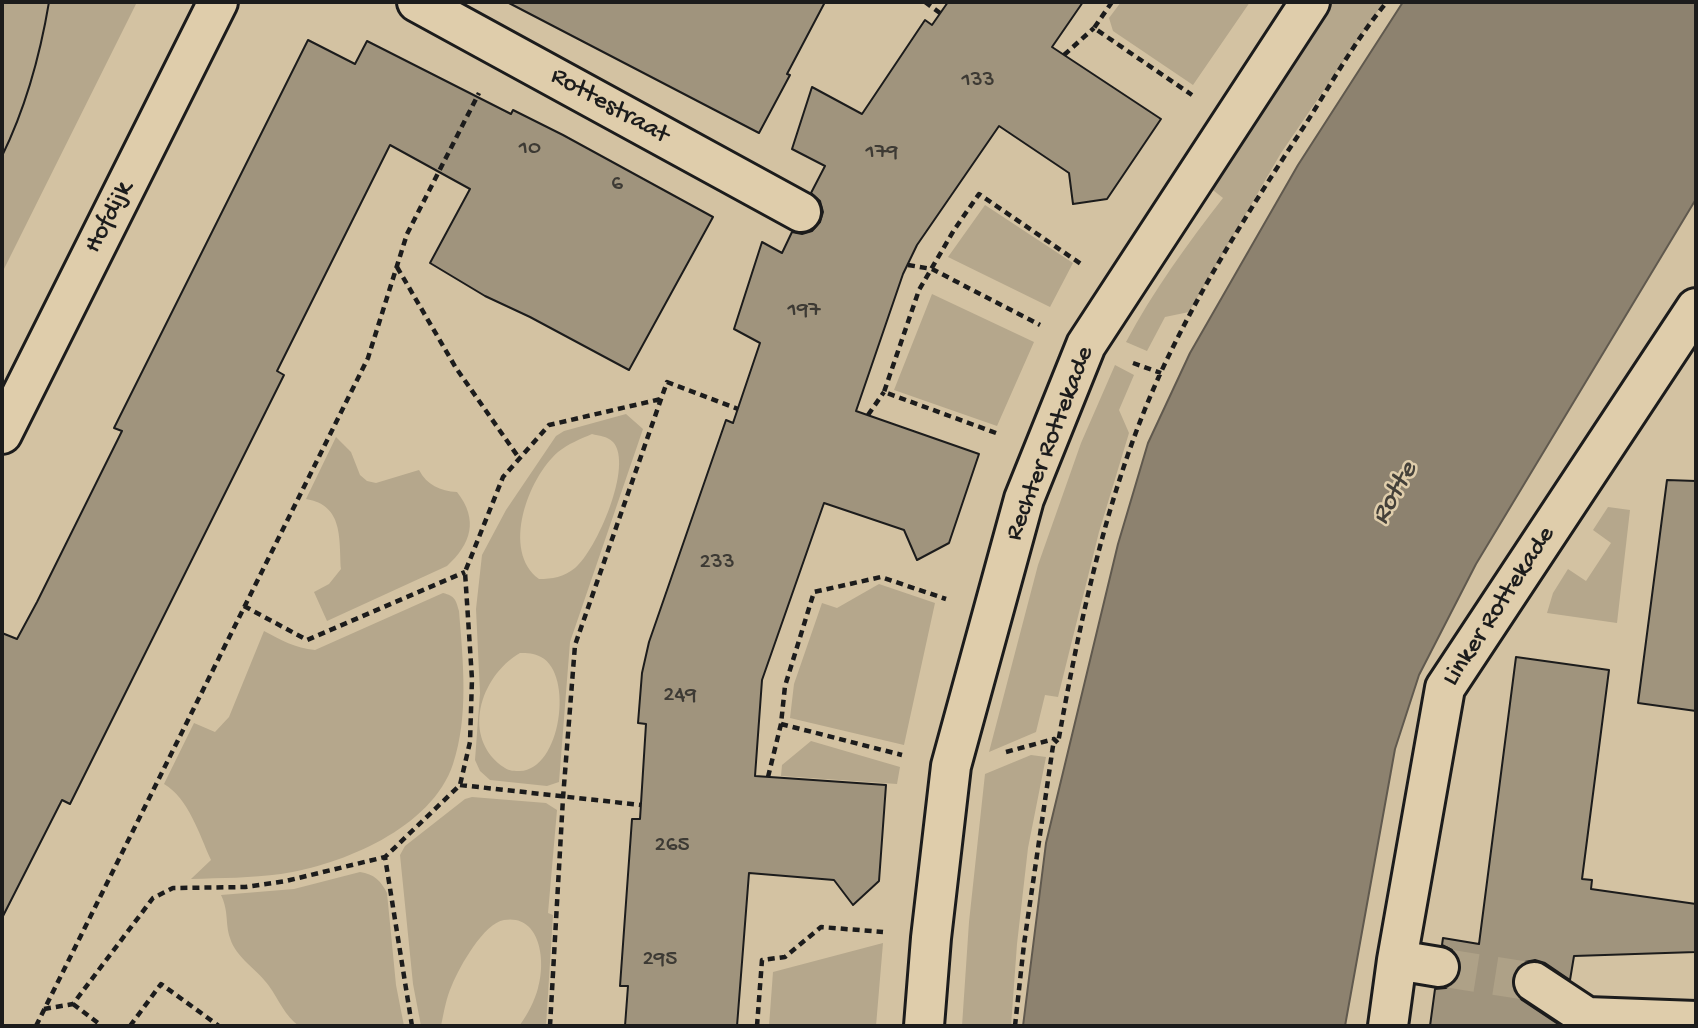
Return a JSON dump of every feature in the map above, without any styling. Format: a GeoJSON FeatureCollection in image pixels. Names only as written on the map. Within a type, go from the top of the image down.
{"type":"FeatureCollection","features":[{"type":"Feature","properties":{"kind":"street","name":"Hofdijk"},"geometry":{"type":"LineString","coordinates":[[2,434],[218,2]]}},
{"type":"Feature","properties":{"kind":"street","name":"Rottestraat"},"geometry":{"type":"LineString","coordinates":[[416,2],[801,212]]}},
{"type":"Feature","properties":{"kind":"street","name":"Rechter Rottekade"},"geometry":{"type":"LineString","coordinates":[[924,1026],[951,766],[1024,499],[1086,345],[1310,2]]}},
{"type":"Feature","properties":{"kind":"street","name":"Linker Rottekade"},"geometry":{"type":"LineString","coordinates":[[1388,1026],[1397,960],[1445,688],[1696,308]]}},
{"type":"Feature","properties":{"kind":"street"},"geometry":{"type":"LineString","coordinates":[[1397,960],[1439,967]]}},
{"type":"Feature","properties":{"kind":"street"},"geometry":{"type":"LineString","coordinates":[[1534,982],[1587,1017],[1696,1021]]}},
{"type":"Feature","properties":{"kind":"path"},"geometry":{"type":"LineString","coordinates":[[925,2],[940,13]]}},
{"type":"Feature","properties":{"kind":"path"},"geometry":{"type":"LineString","coordinates":[[1064,55],[1094,28],[1112,2]]}},
{"type":"Feature","properties":{"kind":"path"},"geometry":{"type":"LineString","coordinates":[[1015,1026],[1054,738],[1058,743],[1077,636],[1122,473],[1161,373],[1199,298],[1274,171],[1387,2]]}},
{"type":"Feature","properties":{"kind":"path"},"geometry":{"type":"LineString","coordinates":[[1094,28],[1197,99]]}},
{"type":"Feature","properties":{"kind":"path"},"geometry":{"type":"LineString","coordinates":[[36,1026],[368,358],[407,234],[502,49]]}},
{"type":"Feature","properties":{"kind":"path"},"geometry":{"type":"LineString","coordinates":[[868,415],[884,392],[919,290],[954,230],[979,194],[1085,266]]}},
{"type":"Feature","properties":{"kind":"path"},"geometry":{"type":"LineString","coordinates":[[908,265],[932,269],[1048,329],[1086,345]]}},
{"type":"Feature","properties":{"kind":"path"},"geometry":{"type":"LineString","coordinates":[[397,266],[456,368],[519,458]]}},
{"type":"Feature","properties":{"kind":"path"},"geometry":{"type":"LineString","coordinates":[[550,1026],[575,645],[667,382],[738,409]]}},
{"type":"Feature","properties":{"kind":"path"},"geometry":{"type":"LineString","coordinates":[[884,392],[1003,436]]}},
{"type":"Feature","properties":{"kind":"path"},"geometry":{"type":"LineString","coordinates":[[44,1009],[73,1004],[153,898],[173,888],[245,887],[286,881],[385,857],[460,785],[470,742],[472,679],[465,572],[503,477],[549,425],[661,399]]}},
{"type":"Feature","properties":{"kind":"path"},"geometry":{"type":"LineString","coordinates":[[244,606],[307,640],[465,572]]}},
{"type":"Feature","properties":{"kind":"path"},"geometry":{"type":"LineString","coordinates":[[768,777],[785,686],[814,592],[881,577],[947,599]]}},
{"type":"Feature","properties":{"kind":"path"},"geometry":{"type":"LineString","coordinates":[[780,724],[909,757]]}},
{"type":"Feature","properties":{"kind":"path"},"geometry":{"type":"LineString","coordinates":[[460,785],[641,805]]}},
{"type":"Feature","properties":{"kind":"path"},"geometry":{"type":"LineString","coordinates":[[385,857],[412,1026]]}},
{"type":"Feature","properties":{"kind":"path"},"geometry":{"type":"LineString","coordinates":[[757,1026],[762,961],[785,957],[821,927],[891,933]]}},
{"type":"Feature","properties":{"kind":"path"},"geometry":{"type":"LineString","coordinates":[[131,1026],[161,984],[219,1026]]}},
{"type":"Feature","properties":{"kind":"path"},"geometry":{"type":"LineString","coordinates":[[73,1004],[102,1026]]}},
{"type":"Feature","properties":{"kind":"shaded area"},"geometry":{"type":"Polygon","coordinates":[[[2,2],[137,2],[2,273],[2,2]]]}},
{"type":"Feature","properties":{"kind":"shaded area"},"geometry":{"type":"Polygon","coordinates":[[[1121,2],[1250,2],[1193,85],[1113,31],[1109,18],[1121,2]]]}},
{"type":"Feature","properties":{"kind":"shaded area"},"geometry":{"type":"Polygon","coordinates":[[[1328,2],[1384,2],[1281,153],[1189,312],[1165,317],[1147,351],[1126,342],[1172,268],[1223,198],[1204,183],[1328,2]]]}},
{"type":"Feature","properties":{"kind":"shaded area"},"geometry":{"type":"Polygon","coordinates":[[[985,205],[1073,263],[1050,307],[948,257],[985,205]]]}},
{"type":"Feature","properties":{"kind":"shaded area"},"geometry":{"type":"Polygon","coordinates":[[[932,294],[1034,342],[997,426],[894,390],[932,294]]]}},
{"type":"Feature","properties":{"kind":"shaded area"},"geometry":{"type":"Polygon","coordinates":[[[1115,365],[1134,375],[1119,410],[1129,433],[1099,532],[1058,697],[1045,695],[1036,732],[989,752],[1038,565],[1081,443],[1115,365]]]}},
{"type":"Feature","properties":{"kind":"shaded area"},"geometry":{"type":"Polygon","coordinates":[[[626,414],[643,429],[570,642],[559,782],[547,786],[490,780],[480,771],[475,760],[480,693],[476,609],[482,555],[506,510],[556,436],[564,431],[626,414]],[[592,434],[558,452],[537,479],[529,496],[520,533],[522,551],[528,567],[539,579],[567,574],[584,559],[610,507],[619,469],[618,453],[611,440],[592,434]],[[520,653],[506,663],[494,677],[481,708],[479,725],[491,756],[507,769],[516,771],[534,767],[545,755],[553,739],[560,700],[551,667],[541,657],[520,653]]]}},
{"type":"Feature","properties":{"kind":"shaded area"},"geometry":{"type":"Polygon","coordinates":[[[336,437],[351,452],[360,475],[367,481],[376,483],[419,470],[426,480],[435,486],[457,492],[464,502],[470,522],[467,540],[447,566],[327,621],[314,592],[329,584],[341,569],[339,536],[337,525],[327,508],[306,499],[336,437]]]}},
{"type":"Feature","properties":{"kind":"shaded area"},"geometry":{"type":"Polygon","coordinates":[[[1608,507],[1630,510],[1617,623],[1547,613],[1553,593],[1568,569],[1586,581],[1611,543],[1593,530],[1608,507]]]}},
{"type":"Feature","properties":{"kind":"shaded area"},"geometry":{"type":"Polygon","coordinates":[[[879,584],[935,603],[904,745],[790,718],[794,684],[822,603],[837,608],[879,584]]]}},
{"type":"Feature","properties":{"kind":"shaded area"},"geometry":{"type":"Polygon","coordinates":[[[443,593],[454,599],[459,611],[463,708],[453,764],[442,787],[426,807],[382,840],[331,862],[281,874],[191,879],[211,860],[187,808],[164,784],[194,723],[215,732],[229,717],[264,631],[295,645],[315,650],[443,593]]]}},
{"type":"Feature","properties":{"kind":"shaded area"},"geometry":{"type":"Polygon","coordinates":[[[811,741],[900,767],[897,784],[781,776],[782,765],[811,741]]]}},
{"type":"Feature","properties":{"kind":"shaded area"},"geometry":{"type":"Polygon","coordinates":[[[1031,755],[1046,757],[1028,848],[1011,1026],[962,1026],[969,922],[985,774],[1031,755]]]}},
{"type":"Feature","properties":{"kind":"shaded area"},"geometry":{"type":"Polygon","coordinates":[[[472,797],[546,803],[557,810],[548,913],[553,915],[546,1026],[519,1026],[537,993],[541,953],[533,932],[526,924],[516,920],[504,920],[496,923],[481,937],[467,957],[450,990],[441,1026],[421,1026],[413,984],[400,855],[405,846],[465,799],[472,797]]]}},
{"type":"Feature","properties":{"kind":"shaded area"},"geometry":{"type":"Polygon","coordinates":[[[360,872],[376,879],[387,893],[396,985],[404,1026],[299,1026],[233,945],[221,895],[294,889],[360,872]]]}},
{"type":"Feature","properties":{"kind":"shaded area"},"geometry":{"type":"Polygon","coordinates":[[[883,943],[876,1026],[769,1026],[773,972],[883,943]]]}},
{"type":"Feature","properties":{"kind":"water","name":"Rotte"},"geometry":{"type":"Polygon","coordinates":[[[1403,2],[1696,2],[1696,199],[1476,564],[1419,675],[1395,749],[1345,1026],[1023,1026],[1046,843],[1118,544],[1148,443],[1190,353],[1298,165],[1403,2]]]}},
{"type":"Feature","properties":{"kind":"building"},"geometry":{"type":"Polygon","coordinates":[[[507,2],[825,2],[759,133],[507,2]]]}},
{"type":"Feature","properties":{"kind":"building"},"geometry":{"type":"Polygon","coordinates":[[[948,2],[1083,2],[1052,47],[1161,119],[1107,199],[1073,204],[1069,173],[999,126],[917,245],[903,274],[856,411],[979,454],[949,543],[917,560],[904,530],[824,503],[762,680],[755,776],[886,785],[879,881],[853,905],[834,880],[749,873],[737,1026],[625,1026],[628,986],[620,986],[632,819],[640,819],[646,724],[638,723],[642,673],[649,642],[726,420],[733,423],[760,343],[734,329],[762,242],[782,253],[792,232],[802,234],[812,231],[820,222],[823,212],[820,201],[811,193],[825,166],[792,149],[812,87],[862,114],[925,20],[932,25],[948,2]]]}},
{"type":"Feature","properties":{"kind":"building"},"geometry":{"type":"Polygon","coordinates":[[[308,40],[355,64],[367,41],[511,114],[513,110],[563,135],[713,217],[629,370],[485,296],[430,263],[470,189],[390,145],[277,371],[284,375],[70,804],[62,800],[2,918],[2,633],[17,639],[37,602],[122,431],[114,428],[308,40]]]}},
{"type":"Feature","properties":{"kind":"building"},"geometry":{"type":"Polygon","coordinates":[[[1667,480],[1696,481],[1696,711],[1638,703],[1667,480]]]}},
{"type":"Feature","properties":{"kind":"building"},"geometry":{"type":"Polygon","coordinates":[[[1516,657],[1609,670],[1582,879],[1592,880],[1591,889],[1696,904],[1696,952],[1574,956],[1570,980],[1545,963],[1535,960],[1525,962],[1516,969],[1512,980],[1515,992],[1522,1000],[1561,1026],[1430,1026],[1435,989],[1446,988],[1455,981],[1461,970],[1459,959],[1452,950],[1442,945],[1443,938],[1479,944],[1516,657]]]}},
{"type":"Feature","properties":{"kind":"tunnel"},"geometry":{"type":"LineString","coordinates":[[1439,967],[1534,982]]}},
{"type":"Feature","properties":{"kind":"tram line"},"geometry":{"type":"LineString","coordinates":[[2,156],[31,81],[49,2]]}}]}
